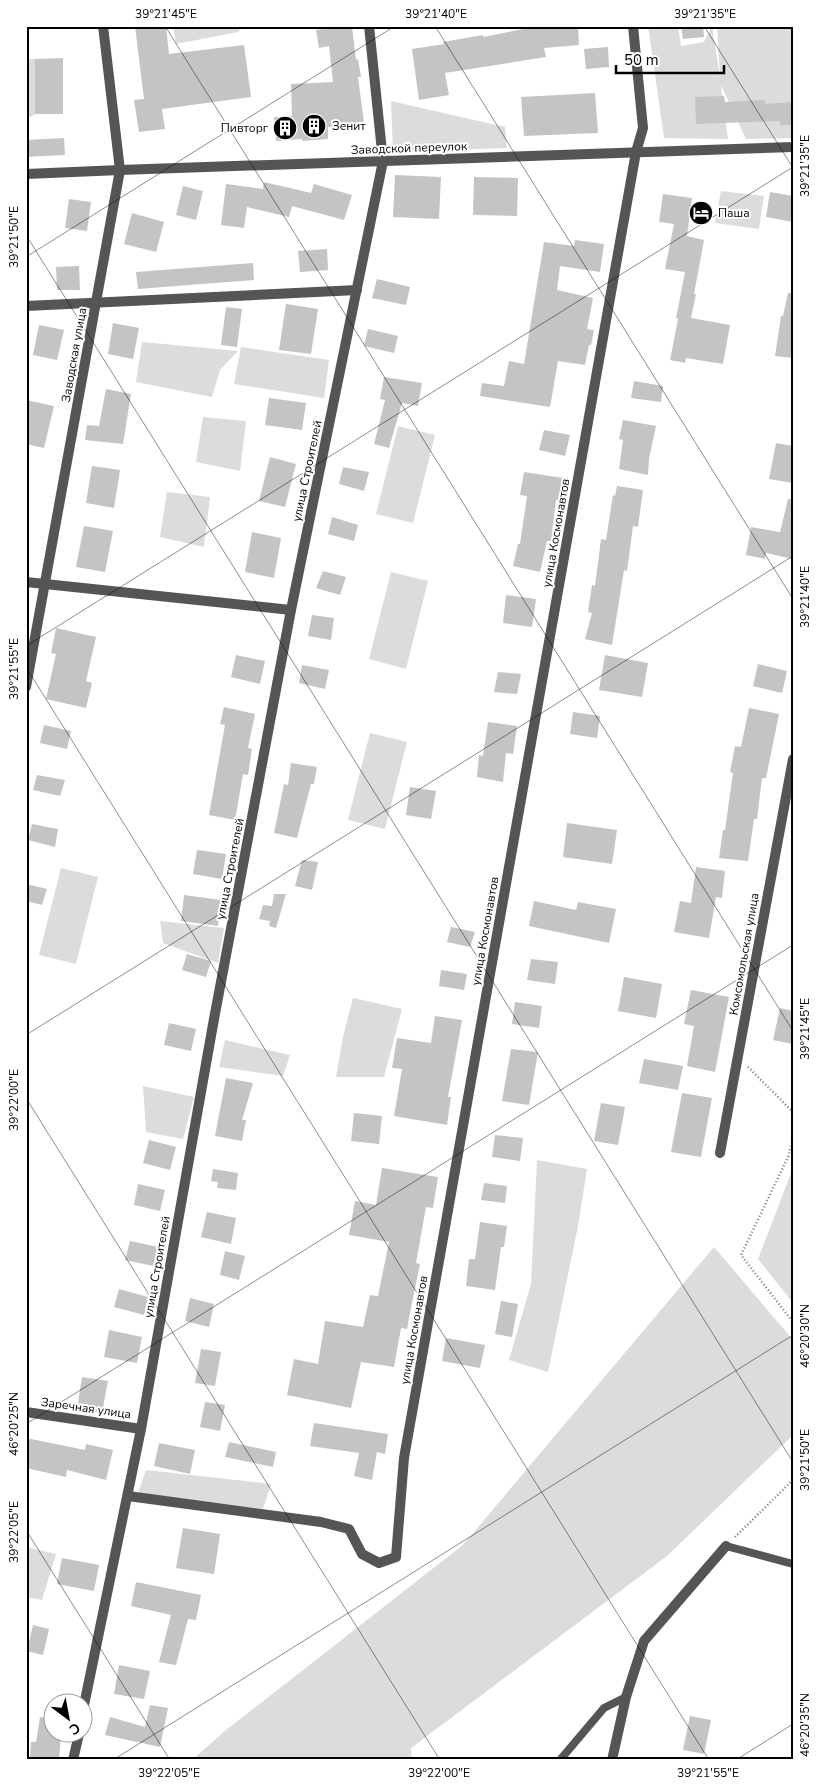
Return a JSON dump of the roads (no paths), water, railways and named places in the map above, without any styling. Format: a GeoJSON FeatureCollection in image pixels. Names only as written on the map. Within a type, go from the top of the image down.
{"type":"FeatureCollection","features":[{"type":"Feature","properties":{"kind":"street","name":"Заводская улица"},"geometry":{"type":"LineString","coordinates":[[26,686],[120,170],[103,26]]}},
{"type":"Feature","properties":{"kind":"street","name":"улица Строителей"},"geometry":{"type":"LineString","coordinates":[[86,1694],[141,1429],[214,1019],[291,610],[384,161],[369,26]]}},
{"type":"Feature","properties":{"kind":"street","name":"улица Космонавтов"},"geometry":{"type":"LineString","coordinates":[[128,1496],[321,1522],[349,1530],[362,1554],[379,1563],[396,1557],[404,1458],[636,152],[643,128],[633,26]]}},
{"type":"Feature","properties":{"kind":"street","name":"Заводской переулок"},"geometry":{"type":"LineString","coordinates":[[26,174],[793,147]]}},
{"type":"Feature","properties":{"kind":"street"},"geometry":{"type":"LineString","coordinates":[[26,306],[357,290]]}},
{"type":"Feature","properties":{"kind":"street"},"geometry":{"type":"LineString","coordinates":[[26,582],[291,610]]}},
{"type":"Feature","properties":{"kind":"street","name":"Комсомольская улица"},"geometry":{"type":"LineString","coordinates":[[720,1153],[793,759]]}},
{"type":"Feature","properties":{"kind":"street","name":"Заречная улица"},"geometry":{"type":"LineString","coordinates":[[26,1412],[141,1429]]}},
{"type":"Feature","properties":{"kind":"street"},"geometry":{"type":"LineString","coordinates":[[612,1760],[626,1697],[644,1641],[726,1546]]}},
{"type":"Feature","properties":{"kind":"street"},"geometry":{"type":"LineString","coordinates":[[73,1760],[77,1744]]}},
{"type":"Feature","properties":{"kind":"lane"},"geometry":{"type":"LineString","coordinates":[[726,1546],[793,1564]]}},
{"type":"Feature","properties":{"kind":"lane"},"geometry":{"type":"LineString","coordinates":[[560,1760],[604,1708],[626,1697]]}},
{"type":"Feature","properties":{"kind":"place","name":"Зенит"},"geometry":{"type":"Point","coordinates":[314,126]}},
{"type":"Feature","properties":{"kind":"place","name":"Пивторг"},"geometry":{"type":"Point","coordinates":[285,128]}},
{"type":"Feature","properties":{"kind":"place","name":"Паша"},"geometry":{"type":"Point","coordinates":[701,213]}}]}
